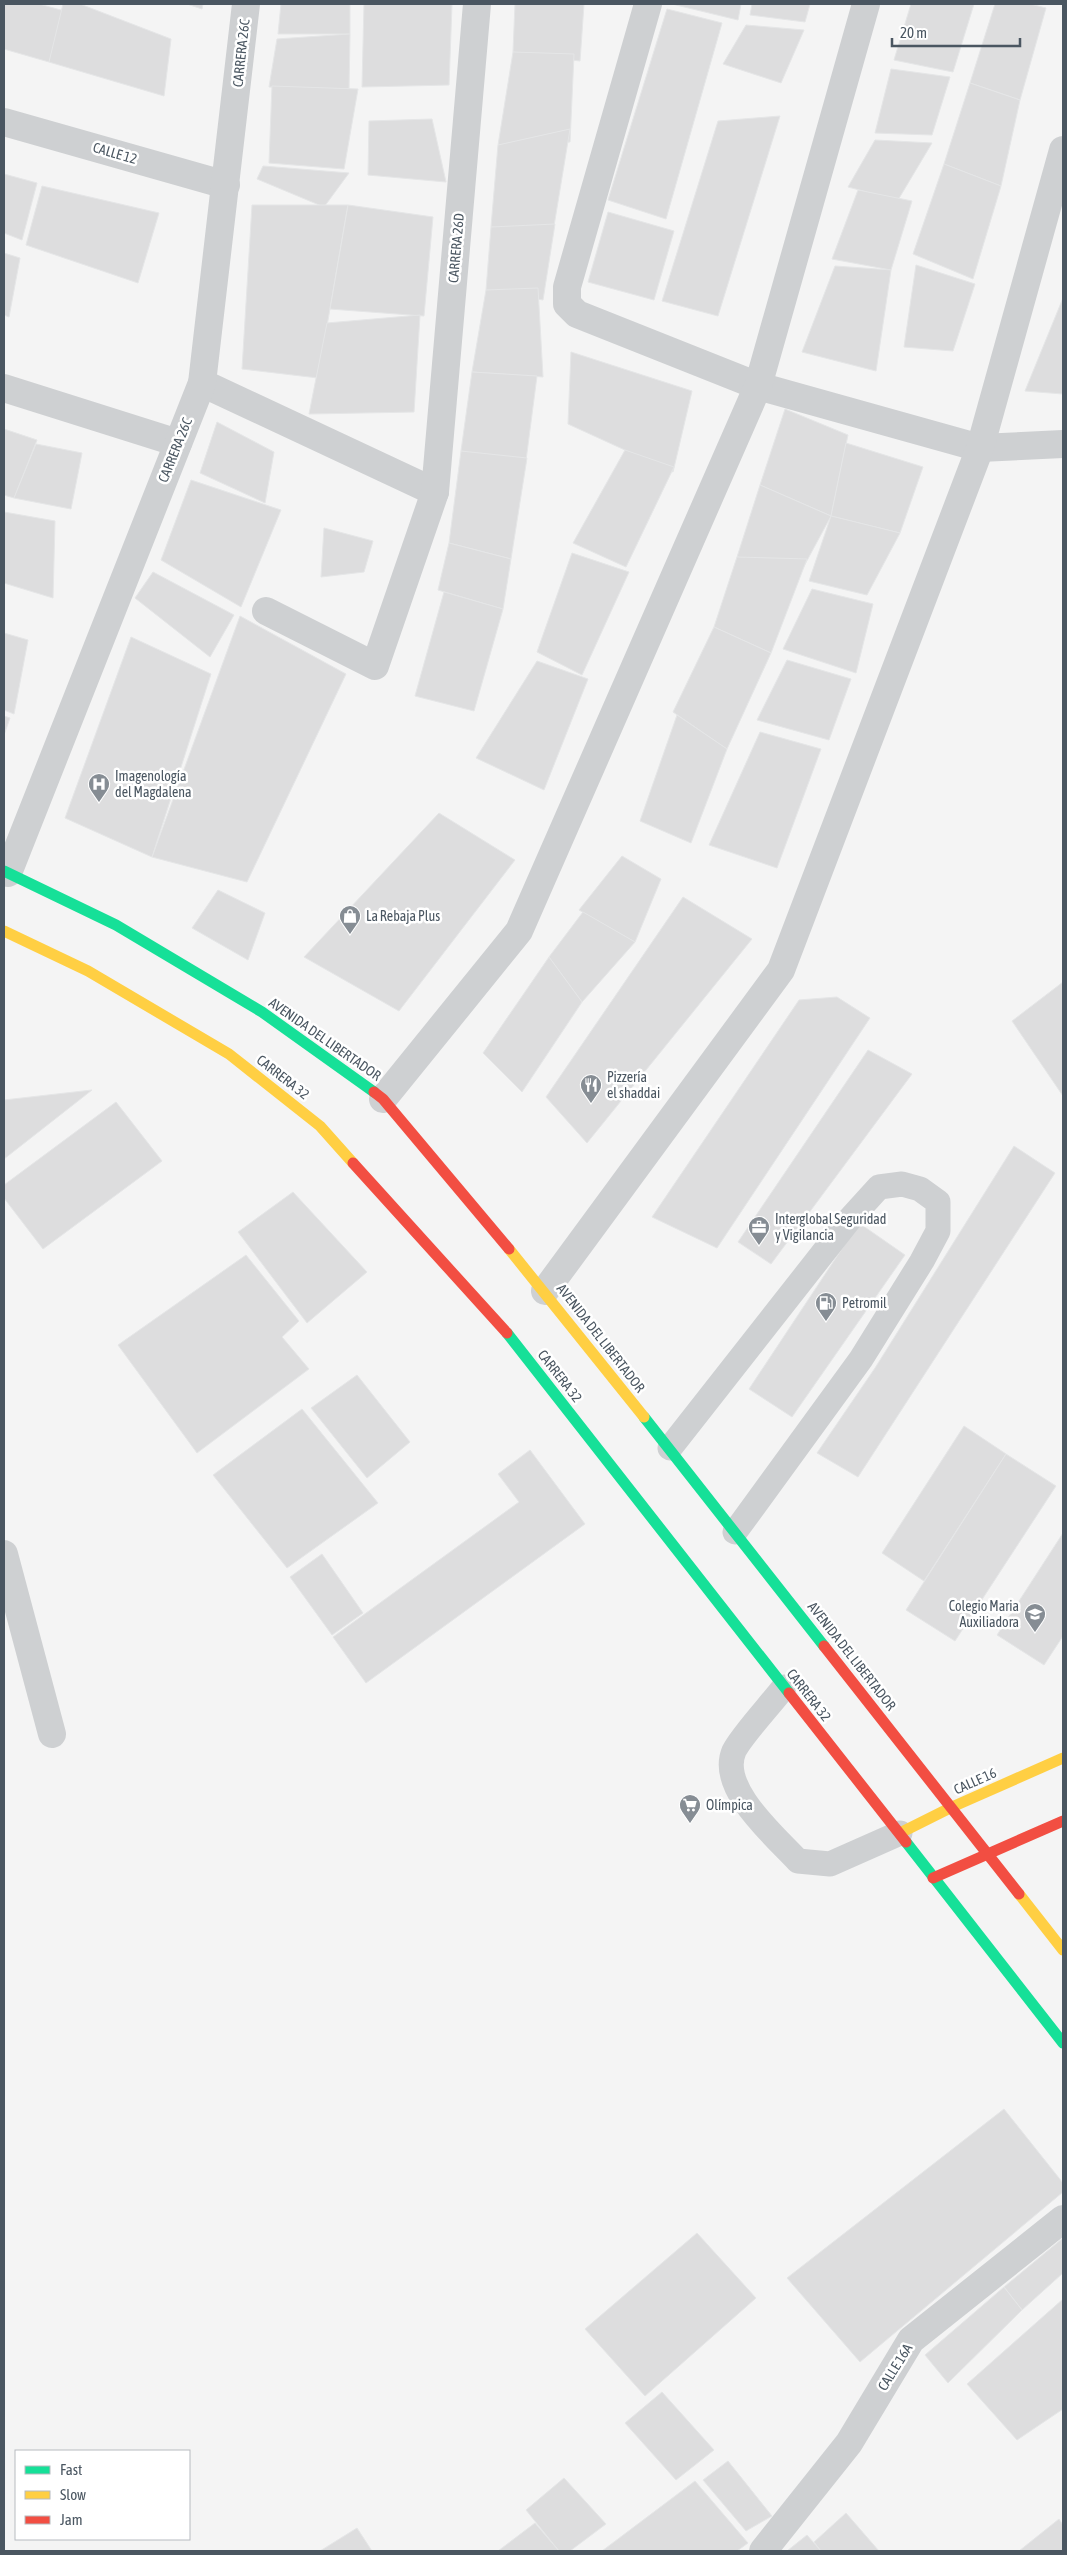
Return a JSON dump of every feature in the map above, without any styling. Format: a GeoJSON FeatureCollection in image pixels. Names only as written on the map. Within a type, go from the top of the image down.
{"type":"FeatureCollection","features":[{"type":"Feature","properties":{"kind":"main road","name":"AVENIDA DEL LIBERTADOR"},"geometry":{"type":"LineString","coordinates":[[6,872],[116,925],[262,1012],[383,1099],[545,1291],[1063,1950]]}},
{"type":"Feature","properties":{"kind":"main road","name":"CARRERA 32"},"geometry":{"type":"LineString","coordinates":[[4,931],[88,971],[229,1054],[320,1126],[499,1322],[900,1833],[933,1878]]}},
{"type":"Feature","properties":{"kind":"main road","name":"CALLE 16"},"geometry":{"type":"LineString","coordinates":[[900,1833],[952,1807],[1063,1758]]}},
{"type":"Feature","properties":{"kind":"main road"},"geometry":{"type":"LineString","coordinates":[[1063,1821],[933,1878],[1063,2043]]}},
{"type":"Feature","properties":{"kind":"street","name":"CARRERA 26C"},"geometry":{"type":"LineString","coordinates":[[6,872],[202,383],[246,4]]}},
{"type":"Feature","properties":{"kind":"street","name":"CARRERA 26D"},"geometry":{"type":"LineString","coordinates":[[266,611],[375,666],[435,492],[477,4]]}},
{"type":"Feature","properties":{"kind":"street"},"geometry":{"type":"LineString","coordinates":[[648,4],[567,287],[567,304],[577,314],[758,386],[980,448],[1063,444]]}},
{"type":"Feature","properties":{"kind":"street"},"geometry":{"type":"LineString","coordinates":[[383,1099],[520,931],[758,386],[866,4]]}},
{"type":"Feature","properties":{"kind":"street","name":"CALLE 12"},"geometry":{"type":"LineString","coordinates":[[4,122],[226,185]]}},
{"type":"Feature","properties":{"kind":"street"},"geometry":{"type":"LineString","coordinates":[[545,1291],[781,970],[980,448],[1063,150]]}},
{"type":"Feature","properties":{"kind":"street"},"geometry":{"type":"LineString","coordinates":[[202,383],[435,492]]}},
{"type":"Feature","properties":{"kind":"street"},"geometry":{"type":"LineString","coordinates":[[4,388],[178,444]]}},
{"type":"Feature","properties":{"kind":"street"},"geometry":{"type":"LineString","coordinates":[[4,1554],[52,1734]]}},
{"type":"Feature","properties":{"kind":"street","name":"CALLE 16A"},"geometry":{"type":"LineString","coordinates":[[763,2551],[849,2443],[911,2340],[1063,2218]]}},
{"type":"Feature","properties":{"kind":"lane"},"geometry":{"type":"LineString","coordinates":[[670,1448],[849,1220],[880,1187],[902,1184],[920,1189],[938,1202],[938,1232],[922,1261],[861,1359],[735,1532]]}},
{"type":"Feature","properties":{"kind":"lane"},"geometry":{"type":"LineString","coordinates":[[784,1687],[735,1750],[730,1766],[735,1784],[750,1810],[798,1861],[830,1864],[900,1833]]}},
{"type":"Feature","properties":{"kind":"building"},"geometry":{"type":"Polygon","coordinates":[[[4,4],[39,4],[68,12],[49,62],[4,49],[4,4]]]}},
{"type":"Feature","properties":{"kind":"building"},"geometry":{"type":"Polygon","coordinates":[[[63,4],[80,4],[171,39],[164,96],[49,62],[63,4]]]}},
{"type":"Feature","properties":{"kind":"building"},"geometry":{"type":"Polygon","coordinates":[[[187,4],[203,4],[202,9],[187,4]]]}},
{"type":"Feature","properties":{"kind":"building"},"geometry":{"type":"Polygon","coordinates":[[[281,4],[350,4],[350,34],[278,34],[281,4]]]}},
{"type":"Feature","properties":{"kind":"building"},"geometry":{"type":"Polygon","coordinates":[[[364,4],[452,4],[449,85],[362,87],[364,4]]]}},
{"type":"Feature","properties":{"kind":"building"},"geometry":{"type":"Polygon","coordinates":[[[515,4],[584,4],[580,61],[513,52],[515,4]]]}},
{"type":"Feature","properties":{"kind":"building"},"geometry":{"type":"Polygon","coordinates":[[[672,4],[741,4],[738,20],[672,4]]]}},
{"type":"Feature","properties":{"kind":"building"},"geometry":{"type":"Polygon","coordinates":[[[752,4],[810,4],[805,22],[750,15],[752,4]]]}},
{"type":"Feature","properties":{"kind":"building"},"geometry":{"type":"Polygon","coordinates":[[[911,4],[974,4],[953,72],[894,60],[911,4]]]}},
{"type":"Feature","properties":{"kind":"building"},"geometry":{"type":"Polygon","coordinates":[[[995,4],[1030,4],[1046,8],[1020,100],[970,83],[995,4]]]}},
{"type":"Feature","properties":{"kind":"building"},"geometry":{"type":"Polygon","coordinates":[[[667,9],[722,23],[666,219],[608,200],[667,9]]]}},
{"type":"Feature","properties":{"kind":"building"},"geometry":{"type":"Polygon","coordinates":[[[746,25],[804,30],[781,83],[723,64],[746,25]]]}},
{"type":"Feature","properties":{"kind":"building"},"geometry":{"type":"Polygon","coordinates":[[[350,34],[349,89],[269,87],[277,39],[350,34]]]}},
{"type":"Feature","properties":{"kind":"building"},"geometry":{"type":"Polygon","coordinates":[[[513,52],[574,54],[570,142],[498,145],[513,52]]]}},
{"type":"Feature","properties":{"kind":"building"},"geometry":{"type":"Polygon","coordinates":[[[891,69],[950,77],[932,135],[875,133],[891,69]]]}},
{"type":"Feature","properties":{"kind":"building"},"geometry":{"type":"Polygon","coordinates":[[[970,83],[1020,100],[1001,186],[944,164],[970,83]]]}},
{"type":"Feature","properties":{"kind":"building"},"geometry":{"type":"Polygon","coordinates":[[[272,86],[358,89],[344,169],[269,163],[272,86]]]}},
{"type":"Feature","properties":{"kind":"building"},"geometry":{"type":"Polygon","coordinates":[[[780,116],[718,316],[662,301],[718,121],[780,116]]]}},
{"type":"Feature","properties":{"kind":"building"},"geometry":{"type":"Polygon","coordinates":[[[432,119],[446,182],[368,175],[369,121],[432,119]]]}},
{"type":"Feature","properties":{"kind":"building"},"geometry":{"type":"Polygon","coordinates":[[[570,129],[553,232],[491,227],[498,145],[570,129]]]}},
{"type":"Feature","properties":{"kind":"building"},"geometry":{"type":"Polygon","coordinates":[[[875,140],[932,143],[898,200],[848,187],[875,140]]]}},
{"type":"Feature","properties":{"kind":"building"},"geometry":{"type":"Polygon","coordinates":[[[944,164],[1001,186],[973,279],[913,254],[944,164]]]}},
{"type":"Feature","properties":{"kind":"building"},"geometry":{"type":"Polygon","coordinates":[[[263,166],[349,173],[324,207],[257,179],[263,166]]]}},
{"type":"Feature","properties":{"kind":"building"},"geometry":{"type":"Polygon","coordinates":[[[4,174],[37,183],[22,240],[4,233],[4,174]]]}},
{"type":"Feature","properties":{"kind":"building"},"geometry":{"type":"Polygon","coordinates":[[[42,186],[159,213],[138,283],[26,245],[42,186]]]}},
{"type":"Feature","properties":{"kind":"building"},"geometry":{"type":"Polygon","coordinates":[[[858,190],[912,201],[891,270],[832,259],[858,190]]]}},
{"type":"Feature","properties":{"kind":"building"},"geometry":{"type":"Polygon","coordinates":[[[252,205],[348,205],[318,378],[242,369],[252,205]]]}},
{"type":"Feature","properties":{"kind":"building"},"geometry":{"type":"Polygon","coordinates":[[[348,205],[433,217],[424,316],[330,309],[348,205]]]}},
{"type":"Feature","properties":{"kind":"building"},"geometry":{"type":"Polygon","coordinates":[[[608,212],[674,231],[654,300],[588,282],[608,212]]]}},
{"type":"Feature","properties":{"kind":"building"},"geometry":{"type":"Polygon","coordinates":[[[555,224],[543,300],[486,290],[491,227],[555,224]]]}},
{"type":"Feature","properties":{"kind":"building"},"geometry":{"type":"Polygon","coordinates":[[[4,253],[20,258],[9,317],[4,315],[4,253]]]}},
{"type":"Feature","properties":{"kind":"building"},"geometry":{"type":"Polygon","coordinates":[[[916,265],[975,284],[953,351],[904,347],[916,265]]]}},
{"type":"Feature","properties":{"kind":"building"},"geometry":{"type":"Polygon","coordinates":[[[835,266],[891,270],[876,371],[802,352],[835,266]]]}},
{"type":"Feature","properties":{"kind":"building"},"geometry":{"type":"Polygon","coordinates":[[[538,288],[543,377],[472,372],[486,290],[538,288]]]}},
{"type":"Feature","properties":{"kind":"building"},"geometry":{"type":"Polygon","coordinates":[[[1063,298],[1063,394],[1025,391],[1063,298]]]}},
{"type":"Feature","properties":{"kind":"building"},"geometry":{"type":"Polygon","coordinates":[[[420,315],[414,412],[309,414],[327,323],[420,315]]]}},
{"type":"Feature","properties":{"kind":"building"},"geometry":{"type":"Polygon","coordinates":[[[571,352],[692,391],[673,472],[568,424],[571,352]]]}},
{"type":"Feature","properties":{"kind":"building"},"geometry":{"type":"Polygon","coordinates":[[[472,372],[537,376],[525,468],[461,451],[472,372]]]}},
{"type":"Feature","properties":{"kind":"building"},"geometry":{"type":"Polygon","coordinates":[[[785,409],[848,435],[831,516],[760,485],[785,409]]]}},
{"type":"Feature","properties":{"kind":"building"},"geometry":{"type":"Polygon","coordinates":[[[217,422],[274,452],[265,503],[200,473],[217,422]]]}},
{"type":"Feature","properties":{"kind":"building"},"geometry":{"type":"Polygon","coordinates":[[[4,429],[37,440],[14,498],[4,495],[4,429]]]}},
{"type":"Feature","properties":{"kind":"building"},"geometry":{"type":"Polygon","coordinates":[[[846,443],[923,467],[900,533],[831,516],[846,443]]]}},
{"type":"Feature","properties":{"kind":"building"},"geometry":{"type":"Polygon","coordinates":[[[36,444],[82,453],[71,509],[14,498],[36,444]]]}},
{"type":"Feature","properties":{"kind":"building"},"geometry":{"type":"Polygon","coordinates":[[[625,450],[674,467],[626,567],[573,543],[625,450]]]}},
{"type":"Feature","properties":{"kind":"building"},"geometry":{"type":"Polygon","coordinates":[[[461,451],[527,458],[511,559],[449,543],[461,451]]]}},
{"type":"Feature","properties":{"kind":"building"},"geometry":{"type":"Polygon","coordinates":[[[191,480],[281,510],[241,607],[161,560],[191,480]]]}},
{"type":"Feature","properties":{"kind":"building"},"geometry":{"type":"Polygon","coordinates":[[[760,485],[831,516],[803,568],[737,557],[760,485]]]}},
{"type":"Feature","properties":{"kind":"building"},"geometry":{"type":"Polygon","coordinates":[[[4,512],[55,521],[53,598],[4,583],[4,512]]]}},
{"type":"Feature","properties":{"kind":"building"},"geometry":{"type":"Polygon","coordinates":[[[831,516],[900,533],[867,595],[809,581],[831,516]]]}},
{"type":"Feature","properties":{"kind":"building"},"geometry":{"type":"Polygon","coordinates":[[[324,528],[373,541],[364,572],[321,577],[324,528]]]}},
{"type":"Feature","properties":{"kind":"building"},"geometry":{"type":"Polygon","coordinates":[[[449,543],[511,559],[503,609],[438,590],[449,543]]]}},
{"type":"Feature","properties":{"kind":"building"},"geometry":{"type":"Polygon","coordinates":[[[572,553],[629,572],[582,675],[537,652],[572,553]]]}},
{"type":"Feature","properties":{"kind":"building"},"geometry":{"type":"Polygon","coordinates":[[[737,557],[807,559],[771,653],[714,627],[737,557]]]}},
{"type":"Feature","properties":{"kind":"building"},"geometry":{"type":"Polygon","coordinates":[[[153,572],[234,615],[210,657],[135,598],[153,572]]]}},
{"type":"Feature","properties":{"kind":"building"},"geometry":{"type":"Polygon","coordinates":[[[812,589],[873,604],[856,673],[783,649],[812,589]]]}},
{"type":"Feature","properties":{"kind":"building"},"geometry":{"type":"Polygon","coordinates":[[[444,592],[503,609],[474,711],[415,696],[444,592]]]}},
{"type":"Feature","properties":{"kind":"building"},"geometry":{"type":"Polygon","coordinates":[[[240,616],[346,674],[247,882],[152,857],[240,616]]]}},
{"type":"Feature","properties":{"kind":"building"},"geometry":{"type":"Polygon","coordinates":[[[714,627],[771,653],[727,749],[673,712],[714,627]]]}},
{"type":"Feature","properties":{"kind":"building"},"geometry":{"type":"Polygon","coordinates":[[[4,633],[28,640],[14,714],[4,710],[4,633]]]}},
{"type":"Feature","properties":{"kind":"building"},"geometry":{"type":"Polygon","coordinates":[[[131,637],[211,674],[152,857],[65,818],[131,637]]]}},
{"type":"Feature","properties":{"kind":"building"},"geometry":{"type":"Polygon","coordinates":[[[787,660],[851,679],[829,740],[757,720],[787,660]]]}},
{"type":"Feature","properties":{"kind":"building"},"geometry":{"type":"Polygon","coordinates":[[[537,661],[588,679],[544,790],[476,758],[537,661]]]}},
{"type":"Feature","properties":{"kind":"building"},"geometry":{"type":"Polygon","coordinates":[[[677,715],[727,749],[691,843],[640,821],[677,715]]]}},
{"type":"Feature","properties":{"kind":"building"},"geometry":{"type":"Polygon","coordinates":[[[4,716],[10,718],[4,735],[4,716]]]}},
{"type":"Feature","properties":{"kind":"building"},"geometry":{"type":"Polygon","coordinates":[[[760,732],[821,749],[777,868],[709,845],[760,732]]]}},
{"type":"Feature","properties":{"kind":"building"},"geometry":{"type":"Polygon","coordinates":[[[439,813],[515,860],[399,1011],[304,957],[439,813]]]}},
{"type":"Feature","properties":{"kind":"building"},"geometry":{"type":"Polygon","coordinates":[[[622,856],[661,879],[635,942],[579,910],[622,856]]]}},
{"type":"Feature","properties":{"kind":"building"},"geometry":{"type":"Polygon","coordinates":[[[218,890],[265,913],[248,960],[192,928],[218,890]]]}},
{"type":"Feature","properties":{"kind":"building"},"geometry":{"type":"Polygon","coordinates":[[[683,897],[752,939],[587,1143],[546,1097],[683,897]]]}},
{"type":"Feature","properties":{"kind":"building"},"geometry":{"type":"Polygon","coordinates":[[[583,912],[635,942],[582,1002],[549,957],[583,912]]]}},
{"type":"Feature","properties":{"kind":"building"},"geometry":{"type":"Polygon","coordinates":[[[549,957],[582,1002],[522,1092],[483,1053],[549,957]]]}},
{"type":"Feature","properties":{"kind":"building"},"geometry":{"type":"Polygon","coordinates":[[[1063,982],[1063,1096],[1012,1021],[1063,982]]]}},
{"type":"Feature","properties":{"kind":"building"},"geometry":{"type":"Polygon","coordinates":[[[837,997],[870,1018],[717,1248],[652,1217],[799,1000],[837,997]]]}},
{"type":"Feature","properties":{"kind":"building"},"geometry":{"type":"Polygon","coordinates":[[[868,1050],[912,1074],[771,1264],[738,1242],[868,1050]]]}},
{"type":"Feature","properties":{"kind":"building"},"geometry":{"type":"Polygon","coordinates":[[[92,1090],[4,1159],[4,1100],[92,1090]]]}},
{"type":"Feature","properties":{"kind":"building"},"geometry":{"type":"Polygon","coordinates":[[[116,1102],[162,1161],[43,1249],[4,1198],[4,1185],[116,1102]]]}},
{"type":"Feature","properties":{"kind":"building"},"geometry":{"type":"Polygon","coordinates":[[[1014,1146],[1055,1173],[858,1477],[817,1453],[875,1368],[1014,1146]]]}},
{"type":"Feature","properties":{"kind":"building"},"geometry":{"type":"Polygon","coordinates":[[[293,1192],[367,1272],[307,1323],[238,1232],[293,1192]]]}},
{"type":"Feature","properties":{"kind":"building","name":"Petromil"},"geometry":{"type":"Polygon","coordinates":[[[859,1223],[905,1255],[792,1417],[749,1389],[859,1223]]]}},
{"type":"Feature","properties":{"kind":"building"},"geometry":{"type":"Polygon","coordinates":[[[246,1255],[299,1321],[282,1337],[309,1369],[197,1453],[118,1345],[246,1255]]]}},
{"type":"Feature","properties":{"kind":"building"},"geometry":{"type":"Polygon","coordinates":[[[357,1375],[410,1442],[367,1478],[311,1408],[357,1375]]]}},
{"type":"Feature","properties":{"kind":"building"},"geometry":{"type":"Polygon","coordinates":[[[302,1409],[378,1503],[287,1568],[213,1475],[302,1409]]]}},
{"type":"Feature","properties":{"kind":"building"},"geometry":{"type":"Polygon","coordinates":[[[964,1426],[1006,1454],[924,1581],[882,1553],[964,1426]]]}},
{"type":"Feature","properties":{"kind":"building"},"geometry":{"type":"Polygon","coordinates":[[[530,1450],[585,1524],[366,1683],[333,1637],[519,1502],[498,1474],[530,1450]]]}},
{"type":"Feature","properties":{"kind":"building"},"geometry":{"type":"Polygon","coordinates":[[[1006,1454],[1056,1486],[955,1641],[906,1610],[1006,1454]]]}},
{"type":"Feature","properties":{"kind":"building"},"geometry":{"type":"Polygon","coordinates":[[[1063,1533],[1063,1636],[1044,1665],[997,1635],[1063,1533]]]}},
{"type":"Feature","properties":{"kind":"building"},"geometry":{"type":"Polygon","coordinates":[[[322,1554],[363,1613],[332,1635],[290,1577],[322,1554]]]}},
{"type":"Feature","properties":{"kind":"building"},"geometry":{"type":"Polygon","coordinates":[[[1004,2109],[1063,2183],[1063,2192],[860,2362],[787,2278],[1004,2109]]]}},
{"type":"Feature","properties":{"kind":"building"},"geometry":{"type":"Polygon","coordinates":[[[697,2233],[756,2298],[645,2396],[585,2329],[697,2233]]]}},
{"type":"Feature","properties":{"kind":"building"},"geometry":{"type":"Polygon","coordinates":[[[1063,2238],[1063,2273],[1022,2310],[1004,2287],[1063,2238]]]}},
{"type":"Feature","properties":{"kind":"building"},"geometry":{"type":"Polygon","coordinates":[[[1004,2287],[1022,2310],[948,2383],[925,2355],[1004,2287]]]}},
{"type":"Feature","properties":{"kind":"building"},"geometry":{"type":"Polygon","coordinates":[[[1063,2299],[1063,2409],[1017,2440],[967,2384],[1063,2299]]]}},
{"type":"Feature","properties":{"kind":"building"},"geometry":{"type":"Polygon","coordinates":[[[662,2392],[714,2450],[676,2480],[625,2423],[662,2392]]]}},
{"type":"Feature","properties":{"kind":"building"},"geometry":{"type":"Polygon","coordinates":[[[728,2461],[772,2516],[746,2531],[703,2480],[728,2461]]]}},
{"type":"Feature","properties":{"kind":"building"},"geometry":{"type":"Polygon","coordinates":[[[564,2478],[606,2524],[570,2551],[559,2551],[526,2510],[564,2478]]]}},
{"type":"Feature","properties":{"kind":"building"},"geometry":{"type":"Polygon","coordinates":[[[695,2481],[748,2543],[737,2551],[602,2551],[695,2481]]]}},
{"type":"Feature","properties":{"kind":"building"},"geometry":{"type":"Polygon","coordinates":[[[846,2513],[879,2551],[821,2551],[814,2542],[846,2513]]]}},
{"type":"Feature","properties":{"kind":"building"},"geometry":{"type":"Polygon","coordinates":[[[1059,2519],[1063,2525],[1063,2551],[1019,2551],[1059,2519]]]}},
{"type":"Feature","properties":{"kind":"building"},"geometry":{"type":"Polygon","coordinates":[[[535,2523],[559,2551],[498,2551],[535,2523]]]}},
{"type":"Feature","properties":{"kind":"building"},"geometry":{"type":"Polygon","coordinates":[[[357,2528],[372,2551],[320,2551],[357,2528]]]}},
{"type":"Feature","properties":{"kind":"building"},"geometry":{"type":"Polygon","coordinates":[[[807,2535],[821,2551],[787,2551],[807,2535]]]}},
{"type":"Feature","properties":{"kind":"traffic: fast"},"geometry":{"type":"LineString","coordinates":[[4,871],[116,925],[262,1012],[374,1092]]}},
{"type":"Feature","properties":{"kind":"traffic: fast"},"geometry":{"type":"LineString","coordinates":[[507,1333],[789,1693]]}},
{"type":"Feature","properties":{"kind":"traffic: fast"},"geometry":{"type":"LineString","coordinates":[[644,1417],[824,1646]]}},
{"type":"Feature","properties":{"kind":"traffic: fast"},"geometry":{"type":"LineString","coordinates":[[906,1842],[1063,2043]]}},
{"type":"Feature","properties":{"kind":"traffic: slow"},"geometry":{"type":"LineString","coordinates":[[4,931],[88,971],[229,1054],[320,1126],[353,1163]]}},
{"type":"Feature","properties":{"kind":"traffic: slow"},"geometry":{"type":"LineString","coordinates":[[509,1249],[644,1417]]}},
{"type":"Feature","properties":{"kind":"traffic: slow"},"geometry":{"type":"LineString","coordinates":[[900,1833],[952,1807],[1063,1758]]}},
{"type":"Feature","properties":{"kind":"traffic: slow"},"geometry":{"type":"LineString","coordinates":[[1019,1894],[1063,1950]]}},
{"type":"Feature","properties":{"kind":"traffic: jam"},"geometry":{"type":"LineString","coordinates":[[374,1092],[383,1099],[509,1249]]}},
{"type":"Feature","properties":{"kind":"traffic: jam"},"geometry":{"type":"LineString","coordinates":[[353,1163],[507,1333]]}},
{"type":"Feature","properties":{"kind":"traffic: jam"},"geometry":{"type":"LineString","coordinates":[[824,1646],[1019,1894]]}},
{"type":"Feature","properties":{"kind":"traffic: jam"},"geometry":{"type":"LineString","coordinates":[[789,1693],[906,1842]]}},
{"type":"Feature","properties":{"kind":"traffic: jam"},"geometry":{"type":"LineString","coordinates":[[933,1878],[1063,1821]]}},
{"type":"Feature","properties":{"kind":"place","name":"Imagenología del Magdalena"},"geometry":{"type":"Point","coordinates":[99,803]}},
{"type":"Feature","properties":{"kind":"place","name":"La Rebaja Plus"},"geometry":{"type":"Point","coordinates":[350,935]}},
{"type":"Feature","properties":{"kind":"place","name":"Pizzería el shaddai"},"geometry":{"type":"Point","coordinates":[591,1104]}},
{"type":"Feature","properties":{"kind":"place","name":"Interglobal Seguridad y Vigilancia"},"geometry":{"type":"Point","coordinates":[759,1246]}},
{"type":"Feature","properties":{"kind":"place","name":"Petromil"},"geometry":{"type":"Point","coordinates":[826,1322]}},
{"type":"Feature","properties":{"kind":"place","name":"Colegio Maria Auxiliadora"},"geometry":{"type":"Point","coordinates":[1035,1633]}},
{"type":"Feature","properties":{"kind":"place","name":"Olímpica"},"geometry":{"type":"Point","coordinates":[690,1824]}}]}
